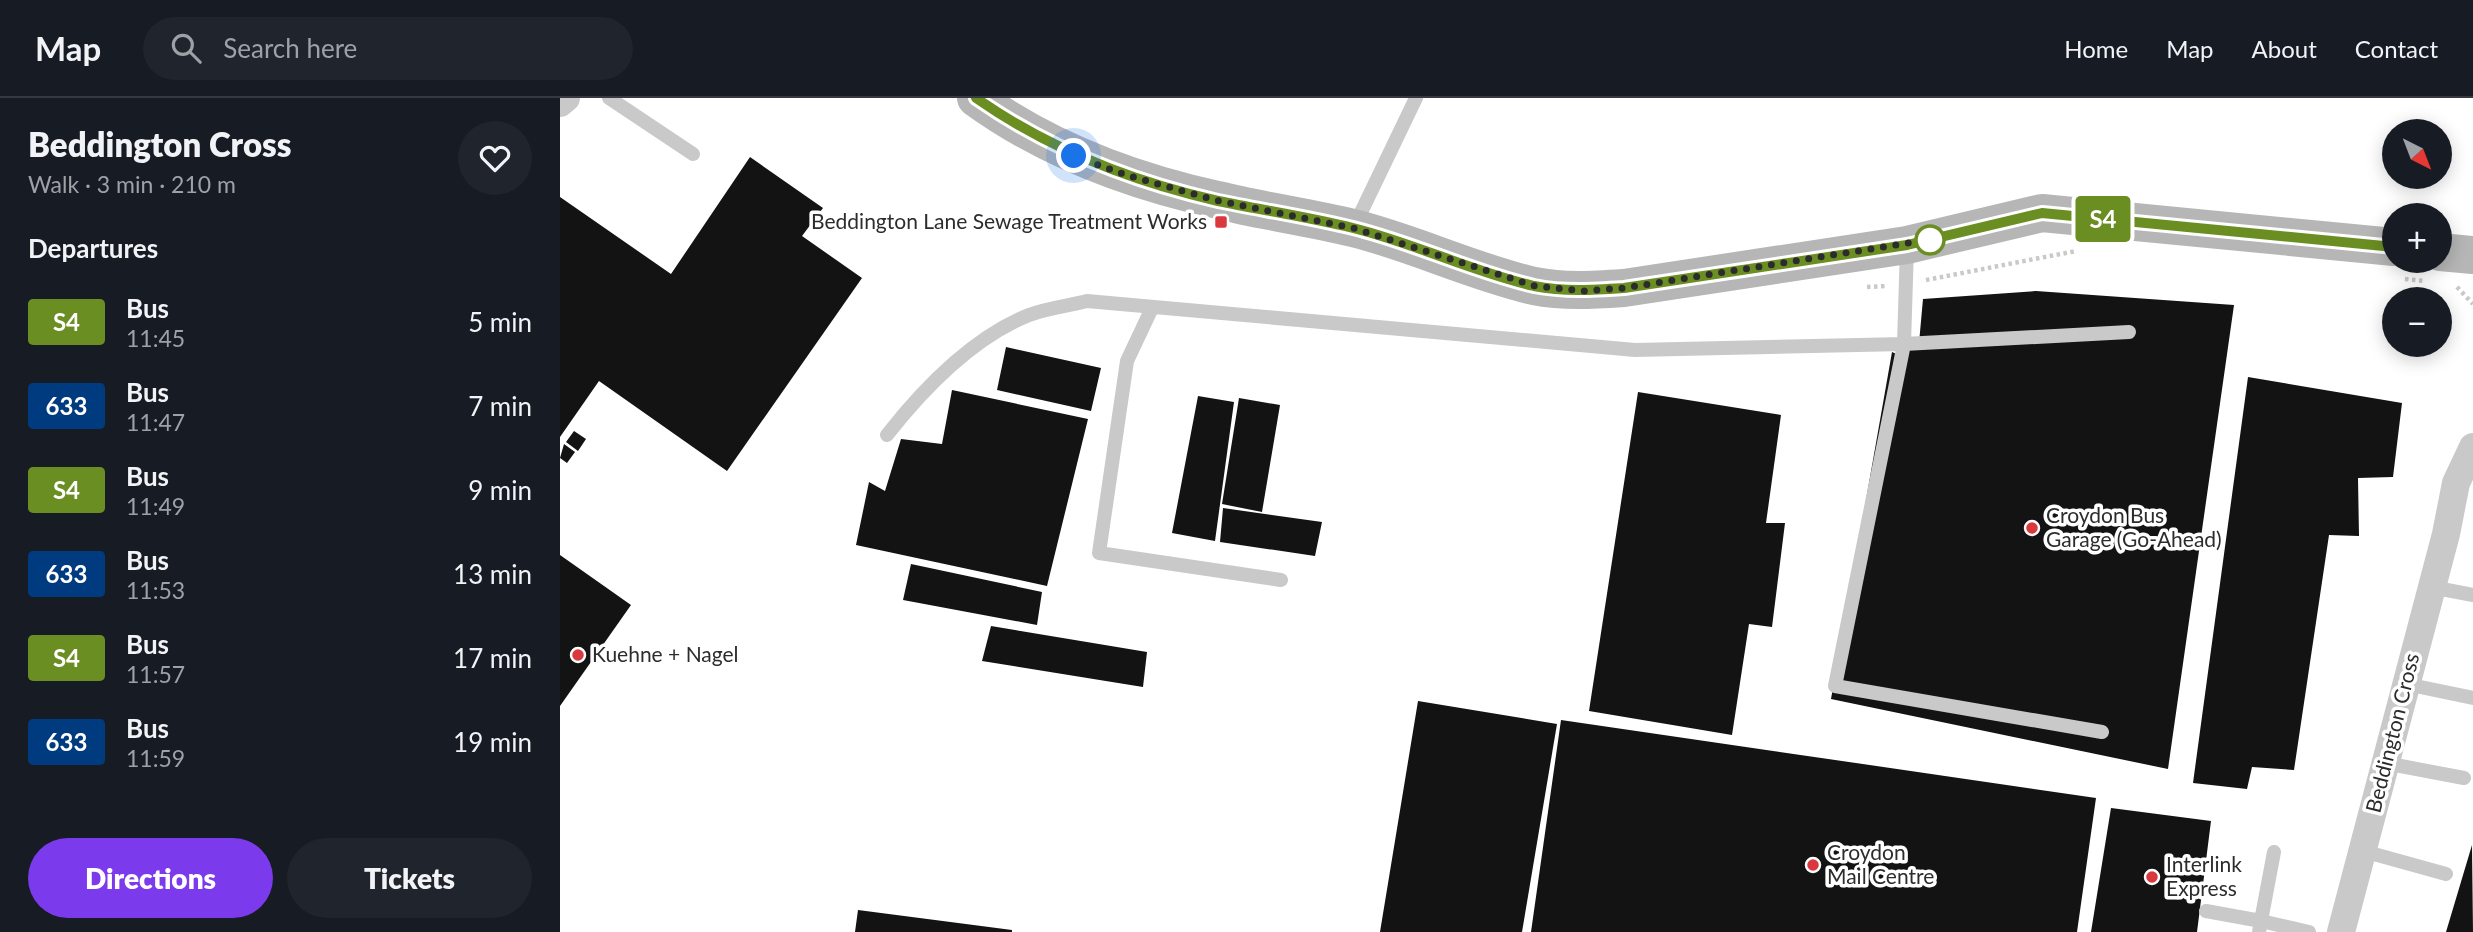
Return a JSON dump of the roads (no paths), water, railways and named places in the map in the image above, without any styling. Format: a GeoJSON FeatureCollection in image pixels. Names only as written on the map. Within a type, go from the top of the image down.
{"type":"FeatureCollection","features":[{"type":"Feature","properties":{"kind":"main road"},"geometry":{"type":"LineString","coordinates":[[976,98],[1016,127],[1074,156],[1126,175],[1215,200],[1353,228],[1535,286],[1583,291],[1624,288],[1907,245],[2042,213],[2382,246]]}},
{"type":"Feature","properties":{"kind":"main road"},"geometry":{"type":"LineString","coordinates":[[2452,252],[2473,255]]}},
{"type":"Feature","properties":{"kind":"street"},"geometry":{"type":"LineString","coordinates":[[560,103],[566,98]]}},
{"type":"Feature","properties":{"kind":"street","name":"Beddington Cross"},"geometry":{"type":"LineString","coordinates":[[2341,932],[2446,534],[2456,483],[2473,447]]}},
{"type":"Feature","properties":{"kind":"street","name":"Beddington Cross"},"geometry":{"type":"LineString","coordinates":[[2446,534],[2473,496]]}},
{"type":"Feature","properties":{"kind":"lane"},"geometry":{"type":"LineString","coordinates":[[609,98],[693,154]]}},
{"type":"Feature","properties":{"kind":"lane"},"geometry":{"type":"LineString","coordinates":[[1353,228],[1416,98]]}},
{"type":"Feature","properties":{"kind":"lane"},"geometry":{"type":"LineString","coordinates":[[1907,245],[1904,344],[1835,687],[2102,732]]}},
{"type":"Feature","properties":{"kind":"lane"},"geometry":{"type":"LineString","coordinates":[[887,435],[916,398],[982,341],[1030,315],[1087,301],[1635,350],[1904,344],[2129,332]]}},
{"type":"Feature","properties":{"kind":"lane"},"geometry":{"type":"LineString","coordinates":[[1152,308],[1127,361],[1099,553],[1281,580]]}},
{"type":"Feature","properties":{"kind":"lane"},"geometry":{"type":"LineString","coordinates":[[2431,587],[2473,595]]}},
{"type":"Feature","properties":{"kind":"lane"},"geometry":{"type":"LineString","coordinates":[[2406,684],[2473,698]]}},
{"type":"Feature","properties":{"kind":"lane"},"geometry":{"type":"LineString","coordinates":[[2385,763],[2464,778]]}},
{"type":"Feature","properties":{"kind":"lane"},"geometry":{"type":"LineString","coordinates":[[2363,851],[2446,874]]}},
{"type":"Feature","properties":{"kind":"lane"},"geometry":{"type":"LineString","coordinates":[[2260,927],[2274,852]]}},
{"type":"Feature","properties":{"kind":"lane"},"geometry":{"type":"LineString","coordinates":[[2206,911],[2260,927],[2309,932]]}},
{"type":"Feature","properties":{"kind":"place","name":"Beddington Lane Sewage Treatment Works"},"geometry":{"type":"Point","coordinates":[1221,222]}},
{"type":"Feature","properties":{"kind":"place","name":"Croydon Bus Garage (Go-Ahead)"},"geometry":{"type":"Point","coordinates":[2032,528]}},
{"type":"Feature","properties":{"kind":"place","name":"Kuehne + Nagel"},"geometry":{"type":"Point","coordinates":[578,655]}},
{"type":"Feature","properties":{"kind":"place","name":"Croydon Mail Centre"},"geometry":{"type":"Point","coordinates":[1813,865]}},
{"type":"Feature","properties":{"kind":"place","name":"Interlink Express"},"geometry":{"type":"Point","coordinates":[2152,877]}}]}
